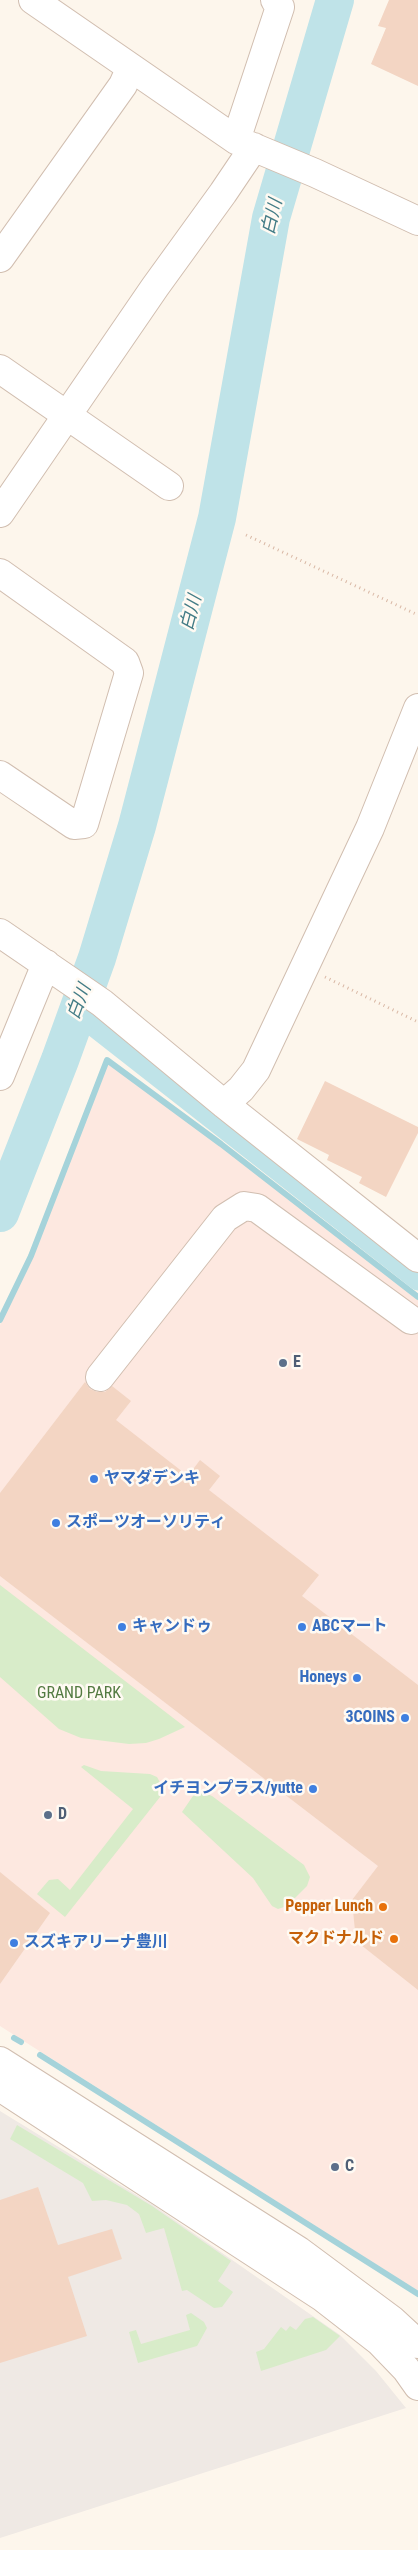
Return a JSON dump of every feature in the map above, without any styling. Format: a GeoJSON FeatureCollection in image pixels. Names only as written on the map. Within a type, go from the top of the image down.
{"type":"FeatureCollection","features":[{"type":"Feature","properties":{"kind":"street"},"geometry":{"type":"LineString","coordinates":[[33,0],[130,69],[245,143],[418,221]]}},
{"type":"Feature","properties":{"kind":"street"},"geometry":{"type":"LineString","coordinates":[[0,513],[245,143],[280,7],[275,0]]}},
{"type":"Feature","properties":{"kind":"street"},"geometry":{"type":"LineString","coordinates":[[0,258],[123,85],[130,69]]}},
{"type":"Feature","properties":{"kind":"street"},"geometry":{"type":"LineString","coordinates":[[0,369],[169,486]]}},
{"type":"Feature","properties":{"kind":"street"},"geometry":{"type":"LineString","coordinates":[[0,574],[125,662],[129,673],[84,824],[74,825],[0,775]]}},
{"type":"Feature","properties":{"kind":"street"},"geometry":{"type":"LineString","coordinates":[[224,1104],[241,1089],[256,1070],[370,828],[418,708]]}},
{"type":"Feature","properties":{"kind":"street"},"geometry":{"type":"LineString","coordinates":[[0,933],[102,1003],[224,1104],[418,1258]]}},
{"type":"Feature","properties":{"kind":"street"},"geometry":{"type":"LineString","coordinates":[[0,1076],[55,969]]}},
{"type":"Feature","properties":{"kind":"street"},"geometry":{"type":"LineString","coordinates":[[100,1377],[225,1218],[244,1206],[257,1208],[411,1320]]}},
{"type":"Feature","properties":{"kind":"street"},"geometry":{"type":"LineString","coordinates":[[0,2061],[299,2251],[392,2320],[418,2344]]}},
{"type":"Feature","properties":{"kind":"street"},"geometry":{"type":"LineString","coordinates":[[0,2087],[322,2297],[380,2342],[406,2369],[418,2386]]}},
{"type":"Feature","properties":{"kind":"path"},"geometry":{"type":"LineString","coordinates":[[246,534],[418,615]]}},
{"type":"Feature","properties":{"kind":"path"},"geometry":{"type":"LineString","coordinates":[[304,968],[418,1022]]}},
{"type":"Feature","properties":{"kind":"shaded area"},"geometry":{"type":"Polygon","coordinates":[[[108,1064],[219,1145],[418,1300],[418,2291],[0,2026],[0,1325],[33,1257],[108,1064]]]}},
{"type":"Feature","properties":{"kind":"shaded area"},"geometry":{"type":"Polygon","coordinates":[[[0,2111],[153,2205],[340,2335],[376,2371],[406,2408],[0,2538],[0,2111]]]}},
{"type":"Feature","properties":{"kind":"green space","name":"GRAND PARK"},"geometry":{"type":"Polygon","coordinates":[[[0,1585],[185,1727],[146,1743],[129,1744],[81,1738],[59,1729],[0,1677],[0,1585]]]}},
{"type":"Feature","properties":{"kind":"green space"},"geometry":{"type":"Polygon","coordinates":[[[84,1765],[101,1771],[150,1774],[157,1777],[163,1788],[160,1797],[65,1917],[37,1894],[49,1880],[58,1879],[70,1890],[133,1809],[81,1767],[84,1765]]]}},
{"type":"Feature","properties":{"kind":"green space"},"geometry":{"type":"Polygon","coordinates":[[[202,1792],[212,1796],[304,1865],[310,1877],[307,1886],[287,1906],[278,1909],[272,1906],[253,1878],[182,1812],[195,1793],[202,1792]]]}},
{"type":"Feature","properties":{"kind":"green space"},"geometry":{"type":"Polygon","coordinates":[[[17,2125],[152,2206],[231,2261],[218,2281],[233,2292],[222,2307],[214,2308],[187,2290],[182,2291],[164,2228],[146,2233],[139,2214],[127,2205],[106,2200],[92,2201],[83,2183],[10,2139],[17,2125]]]}},
{"type":"Feature","properties":{"kind":"green space"},"geometry":{"type":"Polygon","coordinates":[[[191,2313],[204,2322],[207,2328],[197,2346],[138,2363],[129,2332],[136,2330],[141,2344],[190,2330],[186,2315],[191,2313]]]}},
{"type":"Feature","properties":{"kind":"green space"},"geometry":{"type":"Polygon","coordinates":[[[313,2317],[340,2336],[326,2350],[261,2371],[256,2352],[264,2349],[281,2327],[286,2331],[290,2326],[296,2330],[305,2319],[313,2317]]]}},
{"type":"Feature","properties":{"kind":"building"},"geometry":{"type":"Polygon","coordinates":[[[389,0],[418,0],[418,86],[371,64],[386,28],[378,26],[389,0]]]}},
{"type":"Feature","properties":{"kind":"building"},"geometry":{"type":"Polygon","coordinates":[[[325,1081],[418,1127],[418,1133],[386,1197],[359,1183],[362,1177],[327,1160],[329,1155],[297,1139],[325,1081]]]}},
{"type":"Feature","properties":{"kind":"building"},"geometry":{"type":"Polygon","coordinates":[[[85,1382],[90,1389],[97,1392],[105,1392],[112,1386],[131,1401],[116,1420],[188,1476],[200,1460],[220,1476],[209,1490],[319,1575],[302,1596],[418,1685],[418,1990],[356,1941],[352,1900],[378,1866],[0,1576],[0,1493],[85,1382]]]}},
{"type":"Feature","properties":{"kind":"building","name":"スズキアリーナ豊川"},"geometry":{"type":"Polygon","coordinates":[[[0,1872],[50,1913],[0,1984],[0,1872]]]}},
{"type":"Feature","properties":{"kind":"building"},"geometry":{"type":"Polygon","coordinates":[[[38,2187],[58,2245],[112,2229],[122,2259],[68,2277],[87,2336],[0,2363],[0,2200],[38,2187]]]}},
{"type":"Feature","properties":{"kind":"waterway","name":"白川"},"geometry":{"type":"LineString","coordinates":[[0,1213],[60,1060],[97,958],[137,826],[217,518],[271,218],[335,0]]}},
{"type":"Feature","properties":{"kind":"waterway"},"geometry":{"type":"LineString","coordinates":[[77,1013],[418,1280]]}},
{"type":"Feature","properties":{"kind":"waterway"},"geometry":{"type":"LineString","coordinates":[[0,1320],[31,1256],[107,1060],[221,1144],[418,1297]]}},
{"type":"Feature","properties":{"kind":"waterway"},"geometry":{"type":"LineString","coordinates":[[14,2038],[21,2042]]}},
{"type":"Feature","properties":{"kind":"waterway"},"geometry":{"type":"LineString","coordinates":[[40,2055],[418,2294]]}},
{"type":"Feature","properties":{"kind":"place","name":"E"},"geometry":{"type":"Point","coordinates":[283,1363]}},
{"type":"Feature","properties":{"kind":"place","name":"ヤマダデンキ"},"geometry":{"type":"Point","coordinates":[94,1479]}},
{"type":"Feature","properties":{"kind":"place","name":"スポーツオーソリティ"},"geometry":{"type":"Point","coordinates":[56,1523]}},
{"type":"Feature","properties":{"kind":"place","name":"キャンドゥ"},"geometry":{"type":"Point","coordinates":[122,1627]}},
{"type":"Feature","properties":{"kind":"place","name":"ABCマート"},"geometry":{"type":"Point","coordinates":[302,1627]}},
{"type":"Feature","properties":{"kind":"place","name":"Honeys"},"geometry":{"type":"Point","coordinates":[357,1678]}},
{"type":"Feature","properties":{"kind":"place","name":"3COINS"},"geometry":{"type":"Point","coordinates":[405,1718]}},
{"type":"Feature","properties":{"kind":"place","name":"イチヨンプラス/yutte"},"geometry":{"type":"Point","coordinates":[313,1789]}},
{"type":"Feature","properties":{"kind":"place","name":"D"},"geometry":{"type":"Point","coordinates":[48,1815]}},
{"type":"Feature","properties":{"kind":"place","name":"Pepper Lunch"},"geometry":{"type":"Point","coordinates":[383,1907]}},
{"type":"Feature","properties":{"kind":"place","name":"マクドナルド"},"geometry":{"type":"Point","coordinates":[394,1939]}},
{"type":"Feature","properties":{"kind":"place","name":"スズキアリーナ豊川"},"geometry":{"type":"Point","coordinates":[14,1943]}},
{"type":"Feature","properties":{"kind":"place","name":"C"},"geometry":{"type":"Point","coordinates":[335,2167]}}]}
